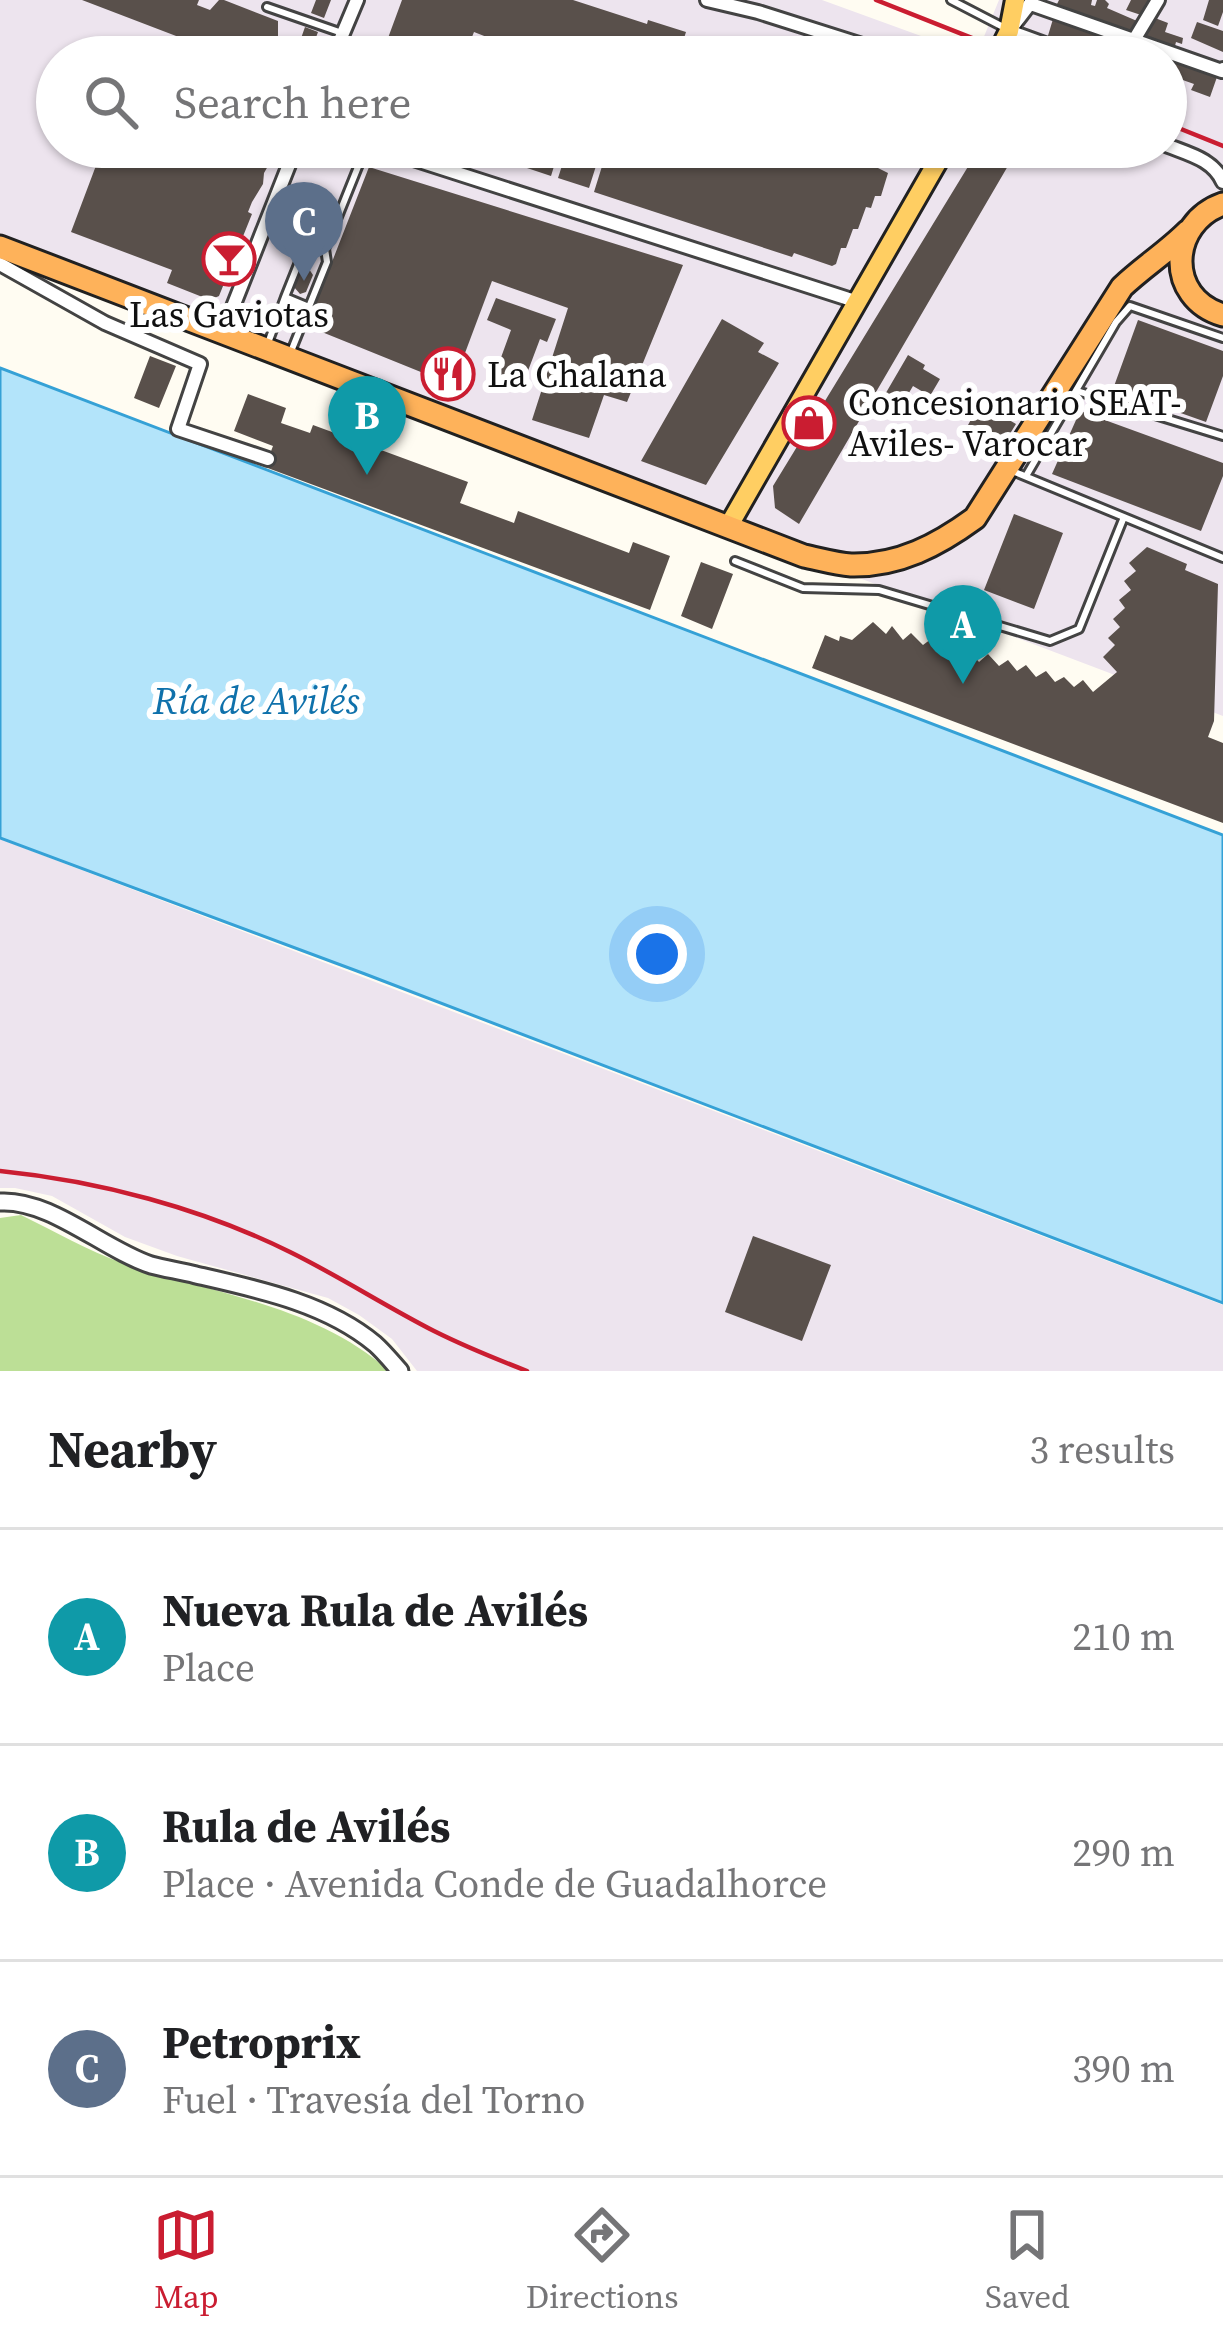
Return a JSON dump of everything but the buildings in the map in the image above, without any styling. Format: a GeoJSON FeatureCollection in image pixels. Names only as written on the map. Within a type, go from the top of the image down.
{"type":"FeatureCollection","features":[{"type":"Feature","properties":{"kind":"highway"},"geometry":{"type":"LineString","coordinates":[[0,248],[804,556],[851,565],[915,554],[940,544],[975,518],[1017,472],[1109,304],[1136,273],[1168,251],[1221,201]]}},
{"type":"Feature","properties":{"kind":"highway"},"geometry":{"type":"LineString","coordinates":[[1188,231],[1180,263],[1184,282],[1197,300],[1223,315]]}},
{"type":"Feature","properties":{"kind":"highway"},"geometry":{"type":"LineString","coordinates":[[1136,273],[1172,280],[1190,290]]}},
{"type":"Feature","properties":{"kind":"main road"},"geometry":{"type":"LineString","coordinates":[[1008,36],[1026,1]]}},
{"type":"Feature","properties":{"kind":"main road"},"geometry":{"type":"LineString","coordinates":[[728,526],[934,168]]}},
{"type":"Feature","properties":{"kind":"street"},"geometry":{"type":"LineString","coordinates":[[341,36],[357,0]]}},
{"type":"Feature","properties":{"kind":"street"},"geometry":{"type":"LineString","coordinates":[[707,0],[834,36]]}},
{"type":"Feature","properties":{"kind":"street"},"geometry":{"type":"LineString","coordinates":[[1136,36],[1158,0]]}},
{"type":"Feature","properties":{"kind":"street"},"geometry":{"type":"LineString","coordinates":[[1026,1],[1123,36]]}},
{"type":"Feature","properties":{"kind":"street"},"geometry":{"type":"LineString","coordinates":[[1010,32],[1021,36]]}},
{"type":"Feature","properties":{"kind":"street"},"geometry":{"type":"LineString","coordinates":[[1187,58],[1222,70]]}},
{"type":"Feature","properties":{"kind":"street"},"geometry":{"type":"LineString","coordinates":[[1187,154],[1205,160],[1223,182]]}},
{"type":"Feature","properties":{"kind":"street"},"geometry":{"type":"LineString","coordinates":[[223,332],[288,168]]}},
{"type":"Feature","properties":{"kind":"street"},"geometry":{"type":"LineString","coordinates":[[441,168],[859,302]]}},
{"type":"Feature","properties":{"kind":"street"},"geometry":{"type":"LineString","coordinates":[[0,264],[104,323],[200,364],[178,429],[268,459]]}},
{"type":"Feature","properties":{"kind":"street"},"geometry":{"type":"LineString","coordinates":[[0,1202],[38,1208],[151,1264],[293,1301],[342,1322],[376,1345],[400,1371]]}},
{"type":"Feature","properties":{"kind":"lane"},"geometry":{"type":"LineString","coordinates":[[951,0],[1010,32]]}},
{"type":"Feature","properties":{"kind":"lane"},"geometry":{"type":"LineString","coordinates":[[267,8],[342,33]]}},
{"type":"Feature","properties":{"kind":"lane"},"geometry":{"type":"LineString","coordinates":[[289,357],[358,168]]}},
{"type":"Feature","properties":{"kind":"lane"},"geometry":{"type":"LineString","coordinates":[[265,226],[326,248]]}},
{"type":"Feature","properties":{"kind":"lane"},"geometry":{"type":"LineString","coordinates":[[266,348],[307,242]]}},
{"type":"Feature","properties":{"kind":"lane"},"geometry":{"type":"LineString","coordinates":[[285,297],[309,307]]}},
{"type":"Feature","properties":{"kind":"lane"},"geometry":{"type":"LineString","coordinates":[[1223,338],[1130,306],[1017,472],[1223,558]]}},
{"type":"Feature","properties":{"kind":"lane"},"geometry":{"type":"LineString","coordinates":[[1076,390],[1223,436]]}},
{"type":"Feature","properties":{"kind":"lane"},"geometry":{"type":"LineString","coordinates":[[735,561],[803,588],[879,590],[1050,641],[1079,629],[1124,517]]}},
{"type":"Feature","properties":{"kind":"shaded area"},"geometry":{"type":"Polygon","coordinates":[[[0,0],[822,0],[921,36],[36,36],[36,168],[1187,168],[1187,36],[984,36],[999,0],[1223,0],[1223,716],[0,252],[0,0]]]}},
{"type":"Feature","properties":{"kind":"shaded area"},"geometry":{"type":"Polygon","coordinates":[[[0,839],[1223,1305],[1223,1371],[417,1371],[392,1339],[328,1298],[125,1237],[52,1196],[0,1188],[0,839]]]}},
{"type":"Feature","properties":{"kind":"green space"},"geometry":{"type":"Polygon","coordinates":[[[21,1215],[123,1263],[296,1316],[360,1349],[389,1371],[0,1371],[0,1218],[21,1215]]]}},
{"type":"Feature","properties":{"kind":"water","name":"Ría de Avilés"},"geometry":{"type":"Polygon","coordinates":[[[0,368],[1223,835],[1223,1303],[0,838],[0,368]]]}},
{"type":"Feature","properties":{"kind":"railway"},"geometry":{"type":"LineString","coordinates":[[876,0],[967,36]]}},
{"type":"Feature","properties":{"kind":"railway"},"geometry":{"type":"LineString","coordinates":[[1187,131],[1223,146]]}},
{"type":"Feature","properties":{"kind":"railway"},"geometry":{"type":"LineString","coordinates":[[0,1171],[112,1189],[221,1222],[308,1261],[445,1337],[527,1371]]}},
{"type":"Feature","properties":{"kind":"place","name":"Las Gaviotas"},"geometry":{"type":"Point","coordinates":[229,259]}},
{"type":"Feature","properties":{"kind":"place","name":"Petroprix"},"geometry":{"type":"Point","coordinates":[304,281]}},
{"type":"Feature","properties":{"kind":"place","name":"La Chalana"},"geometry":{"type":"Point","coordinates":[448,374]}},
{"type":"Feature","properties":{"kind":"place","name":"Concesionario SEAT- Aviles- Varocar"},"geometry":{"type":"Point","coordinates":[809,423]}},
{"type":"Feature","properties":{"kind":"place","name":"Rula de Avilés"},"geometry":{"type":"Point","coordinates":[367,475]}},
{"type":"Feature","properties":{"kind":"place","name":"Nueva Rula de Avilés"},"geometry":{"type":"Point","coordinates":[963,684]}}]}
